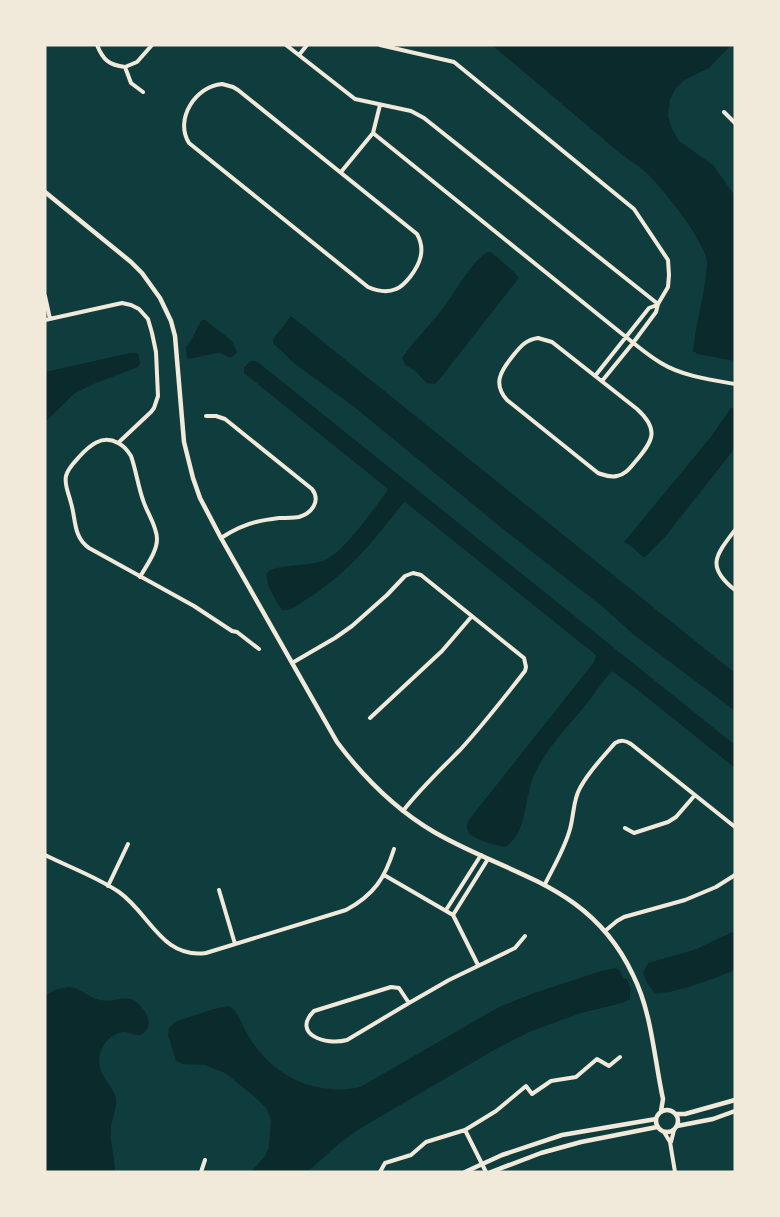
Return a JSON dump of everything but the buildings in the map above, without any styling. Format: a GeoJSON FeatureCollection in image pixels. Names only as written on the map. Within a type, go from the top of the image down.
{"type":"FeatureCollection","features":[{"type":"Feature","properties":{"kind":"street"},"geometry":{"type":"LineString","coordinates":[[97,45],[105,60],[114,66],[125,67],[137,62],[152,45]]}},
{"type":"Feature","properties":{"kind":"street"},"geometry":{"type":"LineString","coordinates":[[286,45],[355,99],[411,111],[424,118],[658,304]]}},
{"type":"Feature","properties":{"kind":"street"},"geometry":{"type":"LineString","coordinates":[[299,55],[307,45]]}},
{"type":"Feature","properties":{"kind":"street"},"geometry":{"type":"LineString","coordinates":[[380,45],[454,62],[634,209],[668,260],[668,287],[656,312],[602,381]]}},
{"type":"Feature","properties":{"kind":"street"},"geometry":{"type":"LineString","coordinates":[[125,67],[131,83],[143,92]]}},
{"type":"Feature","properties":{"kind":"street"},"geometry":{"type":"LineString","coordinates":[[222,84],[233,87],[341,172],[413,230],[420,239],[422,250],[420,261],[412,274],[393,291],[381,291],[369,287],[193,147],[183,132],[185,114],[200,93],[210,86],[222,84]]}},
{"type":"Feature","properties":{"kind":"street"},"geometry":{"type":"LineString","coordinates":[[341,172],[373,133],[380,105]]}},
{"type":"Feature","properties":{"kind":"street"},"geometry":{"type":"LineString","coordinates":[[724,112],[735,123]]}},
{"type":"Feature","properties":{"kind":"street"},"geometry":{"type":"LineString","coordinates":[[373,133],[633,343],[663,364],[701,378],[735,384]]}},
{"type":"Feature","properties":{"kind":"street"},"geometry":{"type":"LineString","coordinates":[[45,192],[131,262],[152,285],[160,298],[175,336],[181,424],[188,460],[200,498],[327,725],[350,758],[373,785],[403,811],[433,831],[545,884],[579,906],[605,931],[626,960],[640,992],[648,1020],[663,1099],[661,1111],[656,1119],[657,1127]]}},
{"type":"Feature","properties":{"kind":"street"},"geometry":{"type":"LineString","coordinates":[[45,296],[47,319],[127,303],[139,309],[148,319],[156,352],[157,401],[151,412],[118,442]]}},
{"type":"Feature","properties":{"kind":"street"},"geometry":{"type":"LineString","coordinates":[[595,376],[649,308],[658,304]]}},
{"type":"Feature","properties":{"kind":"street"},"geometry":{"type":"LineString","coordinates":[[538,338],[552,342],[602,381],[644,415],[651,426],[651,440],[648,447],[627,472],[618,476],[609,477],[598,473],[507,400],[500,388],[502,369],[523,344],[538,338]]}},
{"type":"Feature","properties":{"kind":"street"},"geometry":{"type":"LineString","coordinates":[[206,416],[225,419],[312,489],[316,496],[314,506],[300,516],[252,523],[221,538]]}},
{"type":"Feature","properties":{"kind":"street"},"geometry":{"type":"LineString","coordinates":[[140,577],[156,548],[157,535],[144,502],[130,454],[118,442],[103,440],[91,445],[69,469],[66,478],[76,530],[81,542],[88,548],[140,577],[194,606],[237,632],[259,649]]}},
{"type":"Feature","properties":{"kind":"street"},"geometry":{"type":"LineString","coordinates":[[735,530],[717,554],[716,562],[719,576],[735,590]]}},
{"type":"Feature","properties":{"kind":"street"},"geometry":{"type":"LineString","coordinates":[[292,663],[352,626],[408,574],[417,573],[521,655],[525,662],[525,671],[482,725],[427,782],[403,811]]}},
{"type":"Feature","properties":{"kind":"street"},"geometry":{"type":"LineString","coordinates":[[370,718],[442,651],[472,616]]}},
{"type":"Feature","properties":{"kind":"street"},"geometry":{"type":"LineString","coordinates":[[545,884],[567,838],[578,793],[585,780],[615,743],[627,742],[640,750],[735,827]]}},
{"type":"Feature","properties":{"kind":"street"},"geometry":{"type":"LineString","coordinates":[[625,828],[634,833],[668,822],[695,795]]}},
{"type":"Feature","properties":{"kind":"street"},"geometry":{"type":"LineString","coordinates":[[108,886],[128,844]]}},
{"type":"Feature","properties":{"kind":"street"},"geometry":{"type":"LineString","coordinates":[[45,855],[108,886],[129,900],[165,940],[177,949],[201,953],[346,910],[364,899],[379,884],[394,849]]}},
{"type":"Feature","properties":{"kind":"street"},"geometry":{"type":"LineString","coordinates":[[446,910],[481,855]]}},
{"type":"Feature","properties":{"kind":"street"},"geometry":{"type":"LineString","coordinates":[[453,915],[488,858]]}},
{"type":"Feature","properties":{"kind":"street"},"geometry":{"type":"LineString","coordinates":[[384,875],[453,915],[478,965]]}},
{"type":"Feature","properties":{"kind":"street"},"geometry":{"type":"LineString","coordinates":[[605,931],[624,917],[685,900],[735,875]]}},
{"type":"Feature","properties":{"kind":"street"},"geometry":{"type":"LineString","coordinates":[[219,890],[235,944]]}},
{"type":"Feature","properties":{"kind":"street"},"geometry":{"type":"LineString","coordinates":[[409,1003],[399,988],[391,987],[314,1011],[308,1017],[307,1026],[310,1034],[318,1039],[339,1042],[351,1038],[449,980],[515,948],[525,936]]}},
{"type":"Feature","properties":{"kind":"street"},"geometry":{"type":"LineString","coordinates":[[380,1172],[386,1163],[411,1155],[426,1142],[465,1130],[496,1111],[526,1086],[532,1094],[551,1081],[576,1077],[597,1059],[609,1066],[620,1057]]}},
{"type":"Feature","properties":{"kind":"street"},"geometry":{"type":"LineString","coordinates":[[663,1099],[678,1120],[670,1143]]}},
{"type":"Feature","properties":{"kind":"street"},"geometry":{"type":"LineString","coordinates":[[661,1111],[685,1114],[735,1100]]}},
{"type":"Feature","properties":{"kind":"street"},"geometry":{"type":"LineString","coordinates":[[664,1132],[735,1111]]}},
{"type":"Feature","properties":{"kind":"street"},"geometry":{"type":"LineString","coordinates":[[465,1172],[502,1155],[562,1135],[656,1119]]}},
{"type":"Feature","properties":{"kind":"street"},"geometry":{"type":"LineString","coordinates":[[491,1172],[541,1153],[581,1142],[657,1127],[664,1132],[670,1143],[675,1172]]}},
{"type":"Feature","properties":{"kind":"street"},"geometry":{"type":"LineString","coordinates":[[465,1130],[486,1172]]}},
{"type":"Feature","properties":{"kind":"street"},"geometry":{"type":"LineString","coordinates":[[201,1172],[205,1160]]}},
{"type":"Feature","properties":{"kind":"water"},"geometry":{"type":"Polygon","coordinates":[[[492,45],[731,45],[709,68],[686,79],[676,88],[670,100],[668,116],[679,141],[713,165],[735,196],[735,361],[693,351],[707,264],[700,243],[692,229],[671,201],[643,170],[492,45]]]}},
{"type":"Feature","properties":{"kind":"water"},"geometry":{"type":"Polygon","coordinates":[[[487,252],[491,252],[516,274],[518,279],[439,380],[435,384],[427,383],[414,370],[405,365],[402,358],[441,311],[473,265],[487,252]]]}},
{"type":"Feature","properties":{"kind":"water"},"geometry":{"type":"Polygon","coordinates":[[[291,316],[735,673],[735,711],[633,634],[603,607],[503,529],[353,406],[295,364],[273,343],[273,339],[291,316]]]}},
{"type":"Feature","properties":{"kind":"water"},"geometry":{"type":"Polygon","coordinates":[[[202,320],[232,341],[237,352],[232,357],[216,353],[187,359],[186,347],[202,320]]]}},
{"type":"Feature","properties":{"kind":"water"},"geometry":{"type":"Polygon","coordinates":[[[130,353],[138,354],[140,363],[138,367],[75,393],[45,422],[45,372],[130,353]]]}},
{"type":"Feature","properties":{"kind":"water"},"geometry":{"type":"Polygon","coordinates":[[[250,361],[259,363],[735,745],[735,768],[612,671],[544,757],[531,784],[522,824],[512,841],[505,847],[474,837],[468,831],[468,821],[594,662],[596,655],[405,502],[359,556],[335,579],[294,607],[282,610],[268,585],[268,572],[272,569],[321,562],[335,554],[358,529],[388,489],[244,373],[244,368],[250,361]]]}},
{"type":"Feature","properties":{"kind":"water"},"geometry":{"type":"Polygon","coordinates":[[[731,408],[735,409],[735,448],[665,537],[644,558],[624,542],[710,438],[731,408]]]}},
{"type":"Feature","properties":{"kind":"water"},"geometry":{"type":"Polygon","coordinates":[[[735,931],[735,970],[671,992],[655,993],[647,983],[643,973],[648,963],[694,950],[735,931]]]}},
{"type":"Feature","properties":{"kind":"water"},"geometry":{"type":"Polygon","coordinates":[[[616,968],[624,979],[627,979],[631,990],[630,999],[581,1013],[529,1032],[494,1050],[361,1128],[307,1172],[251,1172],[265,1156],[269,1147],[271,1121],[267,1109],[225,1073],[205,1065],[183,1064],[176,1061],[168,1035],[169,1028],[177,1021],[229,1006],[238,1016],[256,1048],[283,1073],[317,1087],[350,1089],[362,1086],[499,1007],[534,993],[616,968]]]}},
{"type":"Feature","properties":{"kind":"water"},"geometry":{"type":"Polygon","coordinates":[[[69,987],[105,1001],[131,999],[141,1006],[148,1019],[148,1026],[141,1035],[124,1032],[117,1034],[106,1042],[100,1054],[100,1068],[116,1099],[111,1127],[115,1172],[45,1172],[45,996],[57,989],[69,987]]]}}]}
